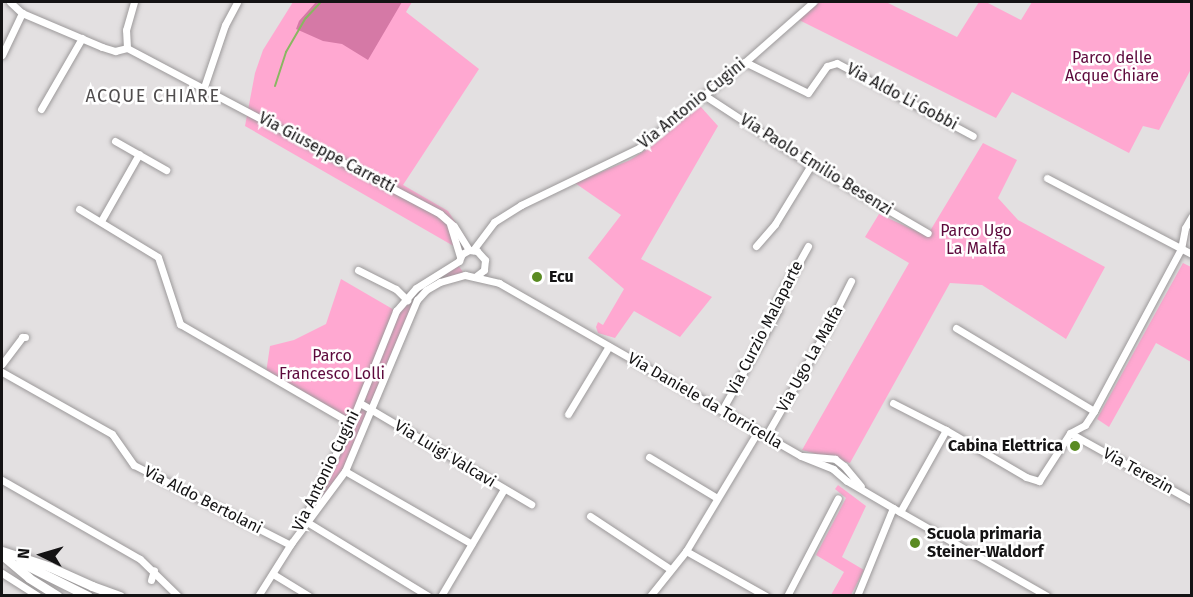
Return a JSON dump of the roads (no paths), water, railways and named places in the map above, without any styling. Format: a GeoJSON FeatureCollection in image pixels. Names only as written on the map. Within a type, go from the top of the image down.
{"type":"FeatureCollection","features":[{"type":"Feature","properties":{"kind":"main road"},"geometry":{"type":"LineString","coordinates":[[2,553],[29,578],[58,596]]}},
{"type":"Feature","properties":{"kind":"main road"},"geometry":{"type":"LineString","coordinates":[[2,553],[88,596]]}},
{"type":"Feature","properties":{"kind":"main road"},"geometry":{"type":"LineString","coordinates":[[2,553],[50,567],[120,596]]}},
{"type":"Feature","properties":{"kind":"street","name":"Via Giuseppe Carretti"},"geometry":{"type":"LineString","coordinates":[[10,2],[22,13],[115,51],[127,48],[204,87],[440,214],[471,250]]}},
{"type":"Feature","properties":{"kind":"street"},"geometry":{"type":"LineString","coordinates":[[127,48],[126,30],[135,2]]}},
{"type":"Feature","properties":{"kind":"street"},"geometry":{"type":"LineString","coordinates":[[204,87],[225,25],[237,2]]}},
{"type":"Feature","properties":{"kind":"street","name":"Via Antonio Cugini"},"geometry":{"type":"LineString","coordinates":[[258,596],[290,545],[351,423],[396,311],[405,298],[471,250],[494,222],[521,205],[639,148],[705,95],[813,2]]}},
{"type":"Feature","properties":{"kind":"street"},"geometry":{"type":"LineString","coordinates":[[2,55],[22,13]]}},
{"type":"Feature","properties":{"kind":"street"},"geometry":{"type":"LineString","coordinates":[[40,109],[82,38]]}},
{"type":"Feature","properties":{"kind":"street","name":"Via Aldo Li Gobbi"},"geometry":{"type":"LineString","coordinates":[[744,62],[807,93],[811,92],[827,66],[837,63],[974,136]]}},
{"type":"Feature","properties":{"kind":"street","name":"Via Paolo Emilio Besenzi"},"geometry":{"type":"LineString","coordinates":[[705,95],[811,165],[927,233]]}},
{"type":"Feature","properties":{"kind":"street"},"geometry":{"type":"LineString","coordinates":[[115,141],[166,170]]}},
{"type":"Feature","properties":{"kind":"street"},"geometry":{"type":"LineString","coordinates":[[101,221],[139,154]]}},
{"type":"Feature","properties":{"kind":"street"},"geometry":{"type":"LineString","coordinates":[[756,246],[775,224],[811,165]]}},
{"type":"Feature","properties":{"kind":"street"},"geometry":{"type":"LineString","coordinates":[[1047,178],[1191,254]]}},
{"type":"Feature","properties":{"kind":"street"},"geometry":{"type":"LineString","coordinates":[[79,209],[158,257],[180,324],[351,423]]}},
{"type":"Feature","properties":{"kind":"street"},"geometry":{"type":"LineString","coordinates":[[893,403],[1039,482],[1070,433],[1084,425],[1094,411],[1181,249],[1185,228],[1191,216]]}},
{"type":"Feature","properties":{"kind":"street"},"geometry":{"type":"LineString","coordinates":[[449,222],[459,259],[459,268],[465,275]]}},
{"type":"Feature","properties":{"kind":"street"},"geometry":{"type":"LineString","coordinates":[[475,276],[481,273],[485,266],[483,257],[487,233]]}},
{"type":"Feature","properties":{"kind":"street","name":"Via Curzio Malaparte"},"geometry":{"type":"LineString","coordinates":[[722,410],[778,310],[777,302],[807,246]]}},
{"type":"Feature","properties":{"kind":"street"},"geometry":{"type":"LineString","coordinates":[[471,250],[483,257]]}},
{"type":"Feature","properties":{"kind":"street","name":"Via Daniele da Torricella"},"geometry":{"type":"LineString","coordinates":[[485,266],[499,283]]}},
{"type":"Feature","properties":{"kind":"street"},"geometry":{"type":"LineString","coordinates":[[358,270],[396,289],[413,305]]}},
{"type":"Feature","properties":{"kind":"street","name":"Via Antonio Cugini"},"geometry":{"type":"LineString","coordinates":[[290,545],[345,471],[413,305],[426,290],[440,282],[465,275],[475,276]]}},
{"type":"Feature","properties":{"kind":"street","name":"Via Daniele da Torricella"},"geometry":{"type":"LineString","coordinates":[[475,276],[499,283],[801,456],[835,459],[864,490],[1047,596]]}},
{"type":"Feature","properties":{"kind":"street","name":"Via Ugo La Malfa"},"geometry":{"type":"LineString","coordinates":[[766,436],[831,322],[851,281]]}},
{"type":"Feature","properties":{"kind":"street"},"geometry":{"type":"LineString","coordinates":[[956,328],[1094,411]]}},
{"type":"Feature","properties":{"kind":"street"},"geometry":{"type":"LineString","coordinates":[[2,364],[22,337],[25,337]]}},
{"type":"Feature","properties":{"kind":"street","name":"Via Daniele da Torricella"},"geometry":{"type":"LineString","coordinates":[[568,414],[609,346]]}},
{"type":"Feature","properties":{"kind":"street","name":"Via Aldo Bertolani"},"geometry":{"type":"LineString","coordinates":[[2,372],[112,434],[134,465],[290,545]]}},
{"type":"Feature","properties":{"kind":"street","name":"Via Luigi Valcavi"},"geometry":{"type":"LineString","coordinates":[[360,403],[531,504]]}},
{"type":"Feature","properties":{"kind":"street"},"geometry":{"type":"LineString","coordinates":[[857,596],[896,510],[946,430]]}},
{"type":"Feature","properties":{"kind":"street"},"geometry":{"type":"LineString","coordinates":[[650,596],[670,568],[686,551],[758,431]]}},
{"type":"Feature","properties":{"kind":"street","name":"Via Terezin"},"geometry":{"type":"LineString","coordinates":[[1070,433],[1191,501]]}},
{"type":"Feature","properties":{"kind":"street"},"geometry":{"type":"LineString","coordinates":[[649,457],[717,498]]}},
{"type":"Feature","properties":{"kind":"street"},"geometry":{"type":"LineString","coordinates":[[345,471],[472,544]]}},
{"type":"Feature","properties":{"kind":"street"},"geometry":{"type":"LineString","coordinates":[[2,480],[140,559],[178,596]]}},
{"type":"Feature","properties":{"kind":"street"},"geometry":{"type":"LineString","coordinates":[[441,596],[504,489]]}},
{"type":"Feature","properties":{"kind":"street"},"geometry":{"type":"LineString","coordinates":[[787,596],[838,498]]}},
{"type":"Feature","properties":{"kind":"street"},"geometry":{"type":"LineString","coordinates":[[590,516],[670,568]]}},
{"type":"Feature","properties":{"kind":"street"},"geometry":{"type":"LineString","coordinates":[[307,522],[428,596]]}},
{"type":"Feature","properties":{"kind":"street"},"geometry":{"type":"LineString","coordinates":[[686,551],[766,596]]}},
{"type":"Feature","properties":{"kind":"street"},"geometry":{"type":"LineString","coordinates":[[151,580],[153,570]]}},
{"type":"Feature","properties":{"kind":"street"},"geometry":{"type":"LineString","coordinates":[[2,573],[38,596]]}},
{"type":"Feature","properties":{"kind":"street"},"geometry":{"type":"LineString","coordinates":[[273,574],[309,596]]}},
{"type":"Feature","properties":{"kind":"waterway"},"geometry":{"type":"LineString","coordinates":[[275,86],[286,52],[306,18],[321,2]]}},
{"type":"Feature","properties":{"kind":"place","name":"Ecu"},"geometry":{"type":"Point","coordinates":[537,277]}},
{"type":"Feature","properties":{"kind":"place","name":"Cabina Elettrica"},"geometry":{"type":"Point","coordinates":[1075,446]}},
{"type":"Feature","properties":{"kind":"place","name":"Scuola primaria Steiner-Waldorf"},"geometry":{"type":"Point","coordinates":[915,543]}},
{"type":"Feature","properties":{"kind":"district","name":"ACQUE CHIARE"},"geometry":{"type":"Point","coordinates":[153,96]}},
{"type":"Feature","properties":{"kind":"park label","name":"Parco delle Acque Chiare"},"geometry":{"type":"Point","coordinates":[1112,67]}},
{"type":"Feature","properties":{"kind":"park label","name":"Parco Ugo La Malfa"},"geometry":{"type":"Point","coordinates":[976,240]}},
{"type":"Feature","properties":{"kind":"park label","name":"Parco Francesco Lolli"},"geometry":{"type":"Point","coordinates":[332,365]}}]}
